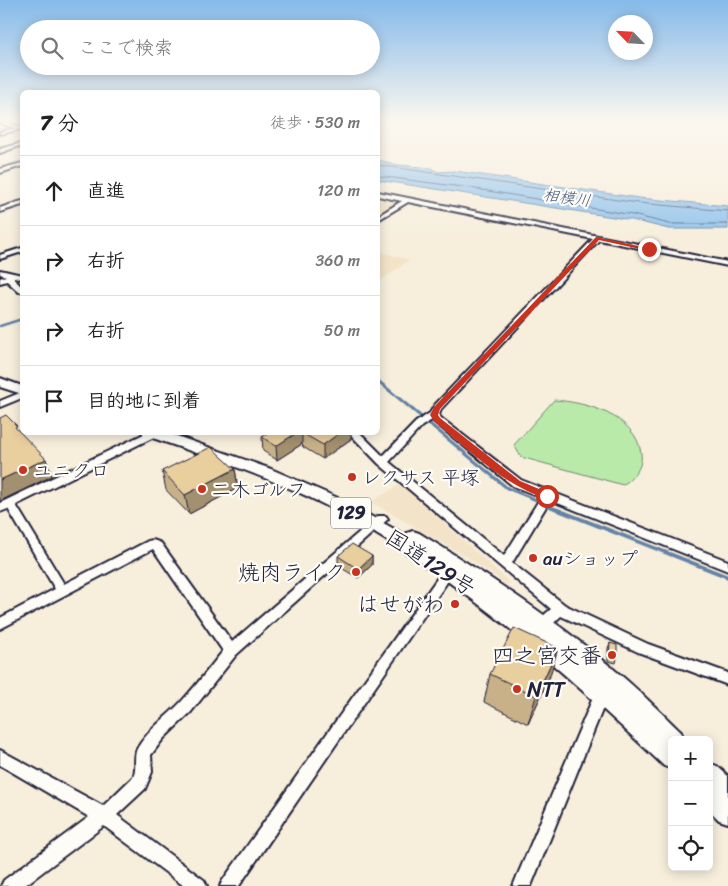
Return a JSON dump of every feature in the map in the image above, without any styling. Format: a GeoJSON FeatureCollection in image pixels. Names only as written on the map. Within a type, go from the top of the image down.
{"type":"FeatureCollection","features":[{"type":"Feature","properties":{"kind":"highway"},"geometry":{"type":"LineString","coordinates":[[0,374],[20,380]]}},
{"type":"Feature","properties":{"kind":"highway"},"geometry":{"type":"LineString","coordinates":[[0,382],[20,389]]}},
{"type":"Feature","properties":{"kind":"highway","name":"国道129号"},"geometry":{"type":"LineString","coordinates":[[157,435],[245,465],[378,522]]}},
{"type":"Feature","properties":{"kind":"highway","name":"国道129号"},"geometry":{"type":"LineString","coordinates":[[185,435],[302,478],[451,566],[470,585],[611,679],[669,736]]}},
{"type":"Feature","properties":{"kind":"highway","name":"国道129号"},"geometry":{"type":"LineString","coordinates":[[537,629],[668,754]]}},
{"type":"Feature","properties":{"kind":"highway"},"geometry":{"type":"LineString","coordinates":[[713,778],[728,793]]}},
{"type":"Feature","properties":{"kind":"highway"},"geometry":{"type":"LineString","coordinates":[[713,797],[728,811]]}},
{"type":"Feature","properties":{"kind":"street"},"geometry":{"type":"LineString","coordinates":[[0,171],[20,166]]}},
{"type":"Feature","properties":{"kind":"street"},"geometry":{"type":"LineString","coordinates":[[380,194],[728,264]]}},
{"type":"Feature","properties":{"kind":"street"},"geometry":{"type":"LineString","coordinates":[[380,217],[407,200]]}},
{"type":"Feature","properties":{"kind":"street"},"geometry":{"type":"LineString","coordinates":[[0,210],[20,204]]}},
{"type":"Feature","properties":{"kind":"street"},"geometry":{"type":"LineString","coordinates":[[383,462],[427,419],[598,238]]}},
{"type":"Feature","properties":{"kind":"street"},"geometry":{"type":"LineString","coordinates":[[0,257],[20,251]]}},
{"type":"Feature","properties":{"kind":"street"},"geometry":{"type":"LineString","coordinates":[[0,272],[20,278]]}},
{"type":"Feature","properties":{"kind":"street"},"geometry":{"type":"LineString","coordinates":[[0,281],[11,276]]}},
{"type":"Feature","properties":{"kind":"street"},"geometry":{"type":"LineString","coordinates":[[11,276],[10,280],[20,288]]}},
{"type":"Feature","properties":{"kind":"street"},"geometry":{"type":"LineString","coordinates":[[0,404],[20,395]]}},
{"type":"Feature","properties":{"kind":"street"},"geometry":{"type":"LineString","coordinates":[[427,419],[437,420],[517,483],[728,566]]}},
{"type":"Feature","properties":{"kind":"street"},"geometry":{"type":"LineString","coordinates":[[62,591],[5,506],[147,435]]}},
{"type":"Feature","properties":{"kind":"street"},"geometry":{"type":"LineString","coordinates":[[356,435],[383,462],[560,609],[643,648],[728,679]]}},
{"type":"Feature","properties":{"kind":"street"},"geometry":{"type":"LineString","coordinates":[[506,563],[547,496]]}},
{"type":"Feature","properties":{"kind":"street"},"geometry":{"type":"LineString","coordinates":[[10,886],[104,816],[140,783],[144,772],[143,753],[158,734],[186,706],[231,651],[378,522]]}},
{"type":"Feature","properties":{"kind":"street"},"geometry":{"type":"LineString","coordinates":[[0,624],[152,544],[157,546],[231,651]]}},
{"type":"Feature","properties":{"kind":"street"},"geometry":{"type":"LineString","coordinates":[[229,886],[451,566]]}},
{"type":"Feature","properties":{"kind":"street"},"geometry":{"type":"LineString","coordinates":[[537,629],[560,609]]}},
{"type":"Feature","properties":{"kind":"street"},"geometry":{"type":"LineString","coordinates":[[522,886],[602,692]]}},
{"type":"Feature","properties":{"kind":"street"},"geometry":{"type":"LineString","coordinates":[[0,757],[104,816],[198,886]]}},
{"type":"Feature","properties":{"kind":"shaded area"},"geometry":{"type":"Polygon","coordinates":[[[380,196],[402,201],[380,214],[380,196]]]}},
{"type":"Feature","properties":{"kind":"shaded area"},"geometry":{"type":"Polygon","coordinates":[[[380,252],[409,260],[380,282],[380,252]]]}},
{"type":"Feature","properties":{"kind":"shaded area"},"geometry":{"type":"Polygon","coordinates":[[[401,484],[507,580],[509,585],[467,557],[371,502],[401,484]]]}},
{"type":"Feature","properties":{"kind":"green space"},"geometry":{"type":"Polygon","coordinates":[[[554,400],[580,404],[608,413],[630,429],[637,440],[641,453],[641,463],[631,479],[623,485],[521,457],[514,445],[554,400]]]}},
{"type":"Feature","properties":{"kind":"water","name":"相模川"},"geometry":{"type":"Polygon","coordinates":[[[380,161],[432,168],[438,172],[455,171],[639,198],[728,206],[728,229],[669,229],[632,220],[380,180],[380,161]]]}},
{"type":"Feature","properties":{"kind":"building"},"geometry":{"type":"Polygon","coordinates":[[[6,415],[17,426],[15,427],[20,432],[20,435],[23,435],[46,459],[0,480],[0,418],[6,415]]]}},
{"type":"Feature","properties":{"kind":"building"},"geometry":{"type":"Polygon","coordinates":[[[265,435],[293,435],[276,446],[262,437],[265,435]]]}},
{"type":"Feature","properties":{"kind":"building"},"geometry":{"type":"Polygon","coordinates":[[[306,435],[337,435],[323,445],[306,435]]]}},
{"type":"Feature","properties":{"kind":"building"},"geometry":{"type":"Polygon","coordinates":[[[211,447],[235,469],[185,495],[162,471],[211,447]]]}},
{"type":"Feature","properties":{"kind":"building"},"geometry":{"type":"Polygon","coordinates":[[[352,544],[372,556],[358,569],[338,556],[352,544]]]}},
{"type":"Feature","properties":{"kind":"building"},"geometry":{"type":"Polygon","coordinates":[[[514,628],[558,648],[536,696],[490,674],[514,628]]]}},
{"type":"Feature","properties":{"kind":"building"},"geometry":{"type":"Polygon","coordinates":[[[610,643],[617,645],[617,658],[609,656],[610,643]]]}},
{"type":"Feature","properties":{"kind":"waterway"},"geometry":{"type":"LineString","coordinates":[[0,326],[20,320]]}},
{"type":"Feature","properties":{"kind":"waterway"},"geometry":{"type":"LineString","coordinates":[[380,383],[507,488],[539,501]]}},
{"type":"Feature","properties":{"kind":"waterway"},"geometry":{"type":"LineString","coordinates":[[546,505],[561,511]]}},
{"type":"Feature","properties":{"kind":"waterway"},"geometry":{"type":"LineString","coordinates":[[558,510],[728,577]]}},
{"type":"Feature","properties":{"kind":"place","name":"ユニクロ"},"geometry":{"type":"Point","coordinates":[23,470]}},
{"type":"Feature","properties":{"kind":"place","name":"レクサス 平塚"},"geometry":{"type":"Point","coordinates":[352,477]}},
{"type":"Feature","properties":{"kind":"place","name":"二木ゴルフ"},"geometry":{"type":"Point","coordinates":[202,489]}},
{"type":"Feature","properties":{"kind":"place","name":"auショップ"},"geometry":{"type":"Point","coordinates":[533,558]}},
{"type":"Feature","properties":{"kind":"place","name":"焼肉ライク"},"geometry":{"type":"Point","coordinates":[356,572]}},
{"type":"Feature","properties":{"kind":"place","name":"はせがわ"},"geometry":{"type":"Point","coordinates":[455,604]}},
{"type":"Feature","properties":{"kind":"place","name":"四之宮交番"},"geometry":{"type":"Point","coordinates":[612,655]}},
{"type":"Feature","properties":{"kind":"place","name":"NTT"},"geometry":{"type":"Point","coordinates":[517,689]}},
{"type":"Feature","properties":{"kind":"route"},"geometry":{"type":"LineString","coordinates":[[547,496],[517,483],[437,420],[434,415],[437,408],[598,238],[649,249]]}}]}
